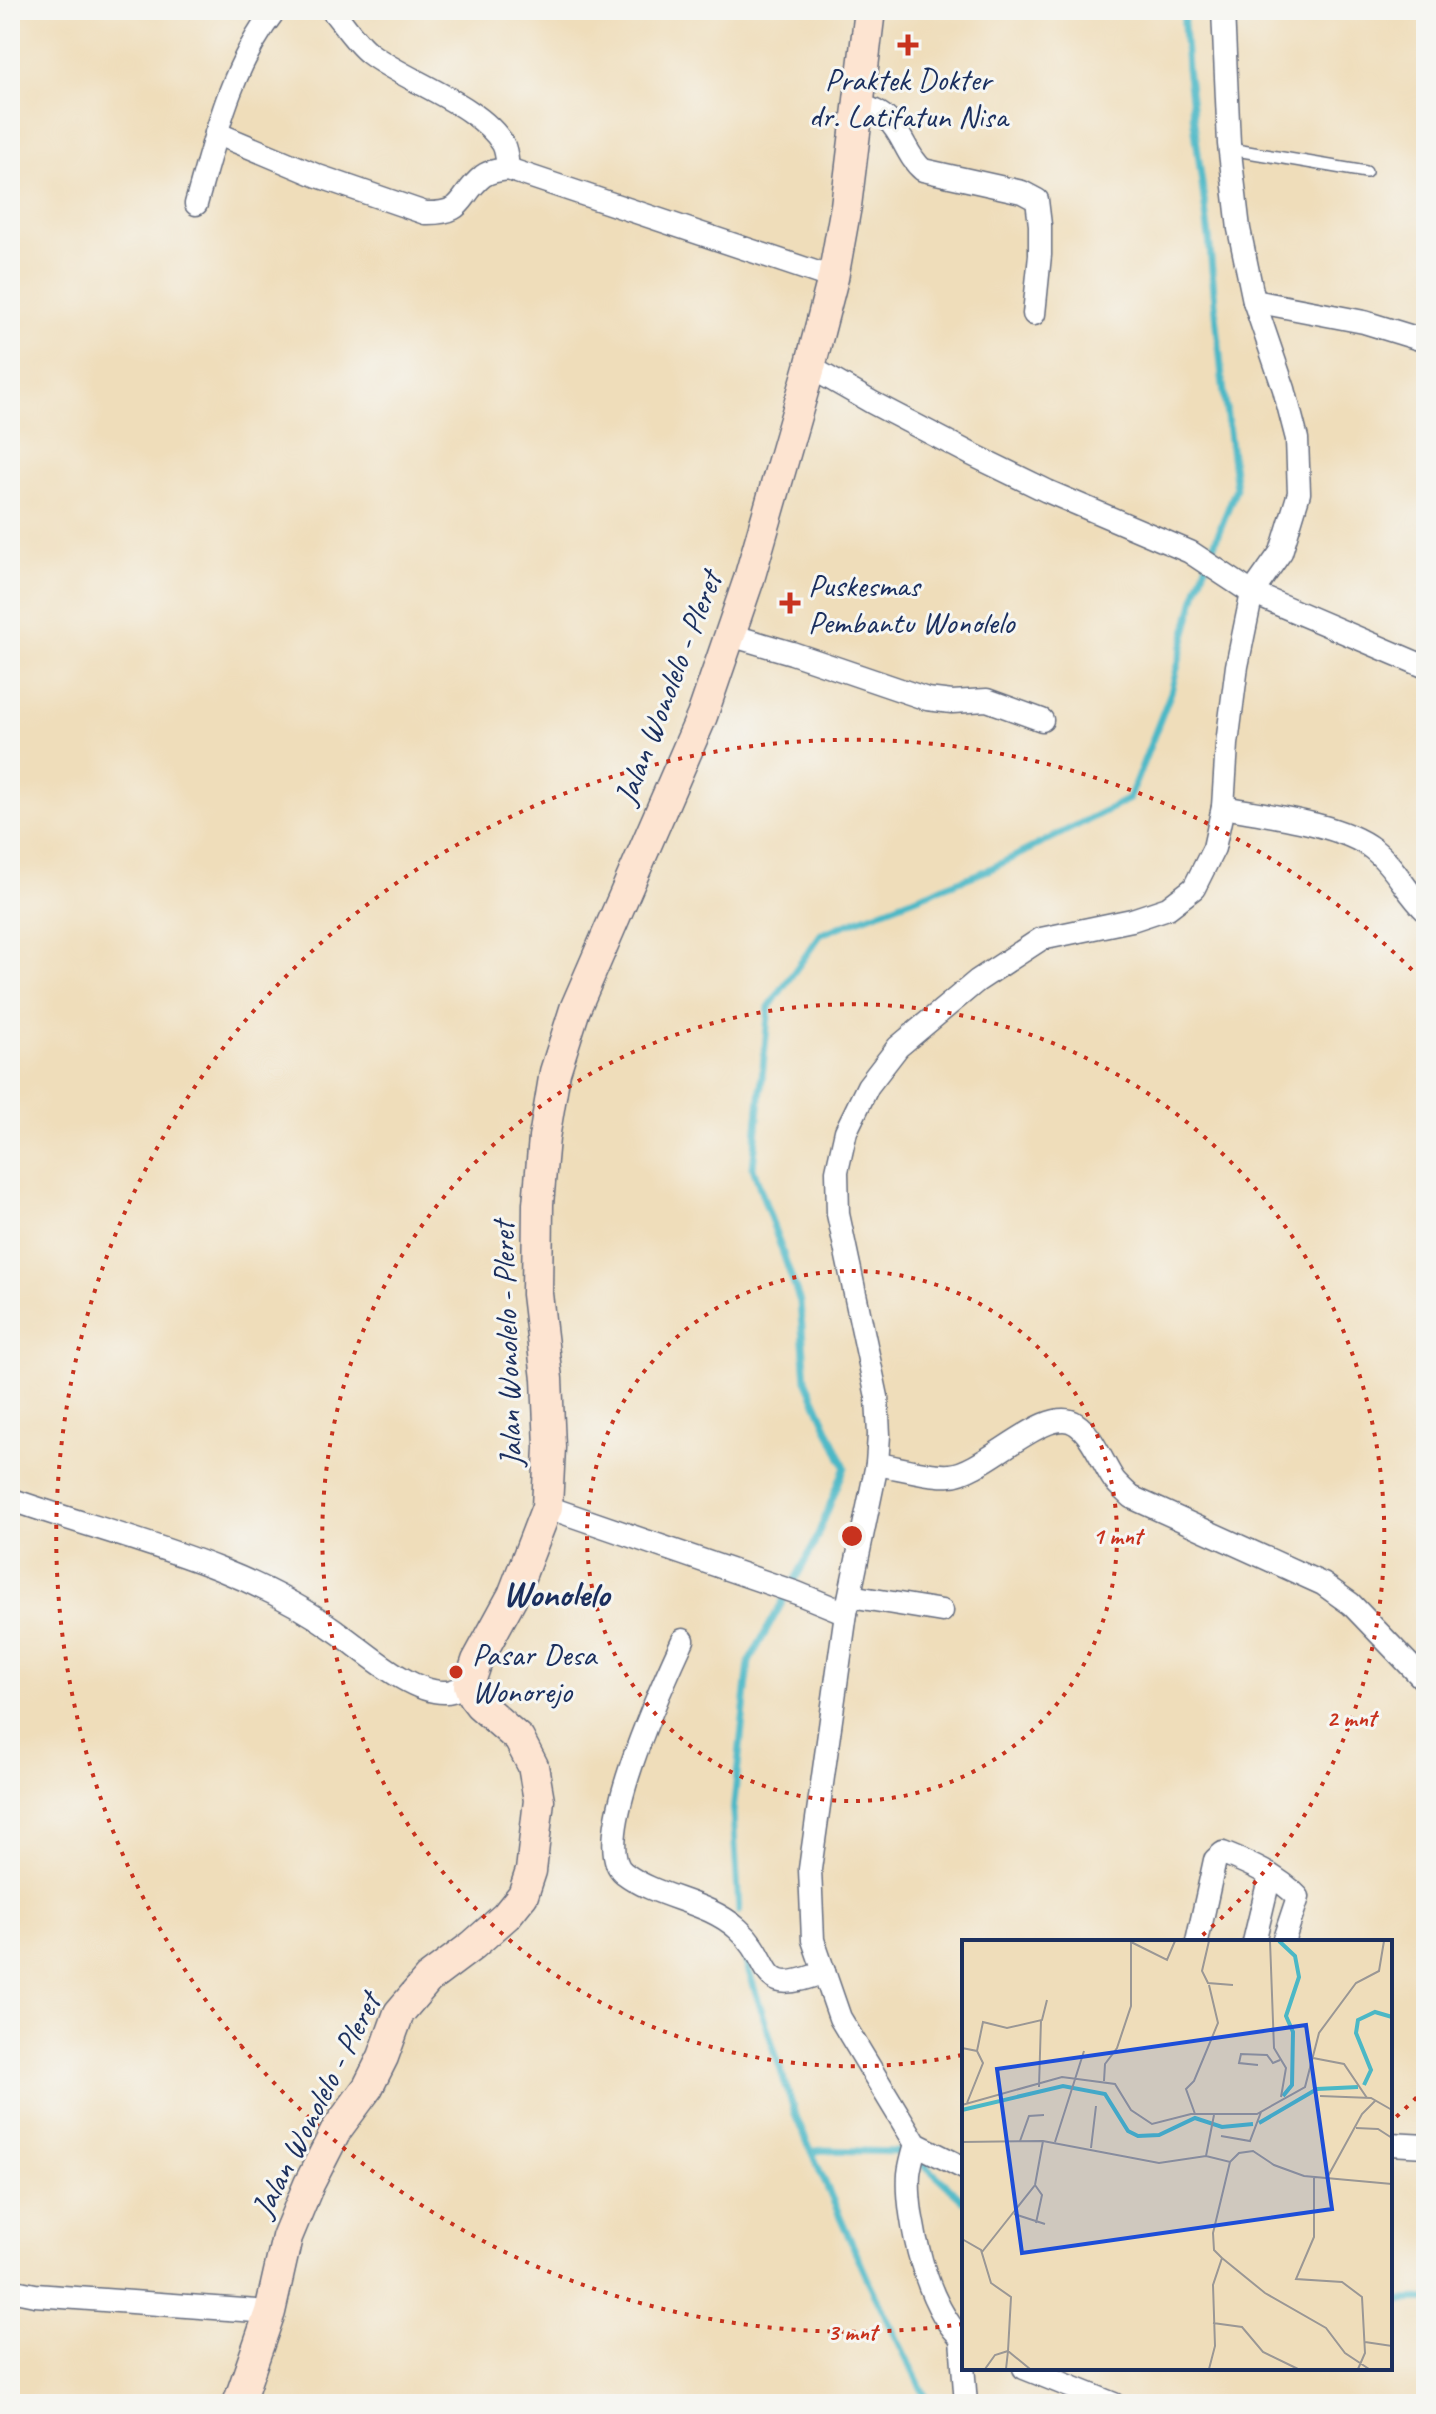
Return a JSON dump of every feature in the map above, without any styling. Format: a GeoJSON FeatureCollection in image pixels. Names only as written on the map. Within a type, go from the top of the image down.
{"type":"FeatureCollection","features":[{"type":"Feature","properties":{"kind":"main road","name":"Jalan Wonolelo - Pleret"},"geometry":{"type":"LineString","coordinates":[[238,2404],[270,2312],[287,2237],[337,2129],[368,2087],[383,2057],[399,2013],[428,1979],[506,1916],[523,1895],[531,1871],[539,1800],[533,1766],[519,1739],[480,1705],[469,1685],[477,1661],[513,1595],[547,1507],[550,1447],[547,1379],[537,1294],[538,1219],[544,1138],[555,1072],[575,1009],[702,716],[749,579],[833,278],[846,206],[870,10]]}},
{"type":"Feature","properties":{"kind":"street"},"geometry":{"type":"LineString","coordinates":[[196,204],[236,75],[275,10]]}},
{"type":"Feature","properties":{"kind":"street"},"geometry":{"type":"LineString","coordinates":[[332,10],[368,52],[462,107],[488,127],[503,144],[508,169]]}},
{"type":"Feature","properties":{"kind":"street"},"geometry":{"type":"LineString","coordinates":[[962,2167],[916,2144],[840,2018],[813,1940],[810,1869],[848,1605],[877,1464],[879,1435],[877,1397],[838,1214],[837,1171],[846,1131],[868,1086],[898,1047],[977,981],[1041,939],[1132,920],[1168,908],[1194,888],[1214,848],[1223,807],[1237,666],[1252,593],[1281,552],[1299,493],[1297,439],[1284,389],[1254,301],[1239,229],[1230,149],[1223,10]]}},
{"type":"Feature","properties":{"kind":"street"},"geometry":{"type":"LineString","coordinates":[[859,104],[890,121],[916,164],[923,170],[1022,192],[1037,200],[1040,255],[1034,314]]}},
{"type":"Feature","properties":{"kind":"street"},"geometry":{"type":"LineString","coordinates":[[216,133],[318,176],[425,213],[443,213],[456,208],[483,175],[508,169],[833,278]]}},
{"type":"Feature","properties":{"kind":"street"},"geometry":{"type":"LineString","coordinates":[[1254,301],[1364,322],[1426,341]]}},
{"type":"Feature","properties":{"kind":"street"},"geometry":{"type":"LineString","coordinates":[[810,367],[1009,473],[1190,552],[1252,593],[1426,667]]}},
{"type":"Feature","properties":{"kind":"street"},"geometry":{"type":"LineString","coordinates":[[730,635],[927,699],[952,702],[987,700],[1042,720]]}},
{"type":"Feature","properties":{"kind":"street"},"geometry":{"type":"LineString","coordinates":[[1223,807],[1329,828],[1353,836],[1374,849],[1391,866],[1426,911]]}},
{"type":"Feature","properties":{"kind":"street"},"geometry":{"type":"LineString","coordinates":[[877,1464],[950,1475],[983,1462],[1047,1423],[1061,1419],[1076,1423],[1115,1481],[1131,1497],[1323,1584],[1351,1604],[1426,1682]]}},
{"type":"Feature","properties":{"kind":"street"},"geometry":{"type":"LineString","coordinates":[[10,1499],[172,1552],[263,1587],[333,1629],[394,1674],[427,1688],[446,1692],[469,1685]]}},
{"type":"Feature","properties":{"kind":"street"},"geometry":{"type":"LineString","coordinates":[[547,1507],[797,1593],[848,1605],[942,1611]]}},
{"type":"Feature","properties":{"kind":"street"},"geometry":{"type":"LineString","coordinates":[[683,1640],[631,1767],[613,1835],[614,1858],[620,1871],[636,1881],[711,1911],[740,1930],[770,1977],[777,1982],[804,1981],[824,1972]]}},
{"type":"Feature","properties":{"kind":"street"},"geometry":{"type":"LineString","coordinates":[[1197,1940],[1215,1860],[1223,1853],[1286,1884],[1298,1897],[1284,1940]]}},
{"type":"Feature","properties":{"kind":"street"},"geometry":{"type":"LineString","coordinates":[[1254,1940],[1270,1875]]}},
{"type":"Feature","properties":{"kind":"street"},"geometry":{"type":"LineString","coordinates":[[916,2144],[909,2175],[910,2190],[926,2281],[946,2321],[962,2338]]}},
{"type":"Feature","properties":{"kind":"street"},"geometry":{"type":"LineString","coordinates":[[1392,2144],[1426,2146]]}},
{"type":"Feature","properties":{"kind":"street"},"geometry":{"type":"LineString","coordinates":[[10,2290],[35,2295],[270,2312]]}},
{"type":"Feature","properties":{"kind":"street"},"geometry":{"type":"LineString","coordinates":[[964,2370],[966,2404]]}},
{"type":"Feature","properties":{"kind":"street"},"geometry":{"type":"LineString","coordinates":[[1029,2370],[1114,2404]]}},
{"type":"Feature","properties":{"kind":"lane"},"geometry":{"type":"LineString","coordinates":[[1230,149],[1366,172]]}},
{"type":"Feature","properties":{"kind":"waterway"},"geometry":{"type":"LineString","coordinates":[[739,1911],[733,1813],[749,1662],[813,1547],[845,1467],[806,1380],[800,1302],[753,1168],[769,1007],[821,934],[988,870],[1129,799],[1171,692],[1198,586],[1236,488],[1187,68],[1183,10]]}},
{"type":"Feature","properties":{"kind":"waterway"},"geometry":{"type":"LineString","coordinates":[[741,1947],[796,2117],[869,2282],[929,2404]]}},
{"type":"Feature","properties":{"kind":"waterway"},"geometry":{"type":"LineString","coordinates":[[812,2152],[899,2152]]}},
{"type":"Feature","properties":{"kind":"waterway"},"geometry":{"type":"LineString","coordinates":[[919,2160],[962,2199]]}},
{"type":"Feature","properties":{"kind":"waterway"},"geometry":{"type":"LineString","coordinates":[[1392,2298],[1426,2299]]}},
{"type":"Feature","properties":{"kind":"place","name":"Praktek Dokter dr. Latifatun Nisa"},"geometry":{"type":"Point","coordinates":[908,45]}},
{"type":"Feature","properties":{"kind":"place","name":"Puskesmas Pembantu Wonolelo"},"geometry":{"type":"Point","coordinates":[790,603]}},
{"type":"Feature","properties":{"kind":"place","name":"Pasar Desa Wonorejo"},"geometry":{"type":"Point","coordinates":[456,1672]}},
{"type":"Feature","properties":{"kind":"district","name":"Wonolelo"},"geometry":{"type":"Point","coordinates":[556,1594]}}]}
